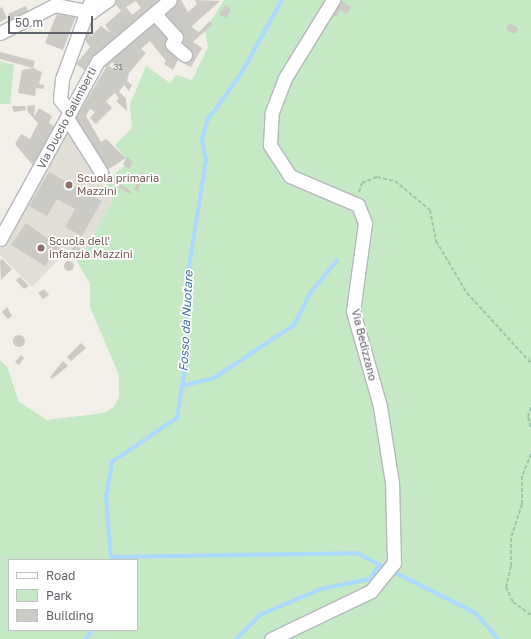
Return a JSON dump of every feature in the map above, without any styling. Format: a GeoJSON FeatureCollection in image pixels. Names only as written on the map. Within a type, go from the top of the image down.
{"type":"FeatureCollection","features":[{"type":"Feature","properties":{"kind":"street"},"geometry":{"type":"LineString","coordinates":[[91,0],[62,79],[60,100],[101,172]]}},
{"type":"Feature","properties":{"kind":"street"},"geometry":{"type":"LineString","coordinates":[[0,33],[53,3],[86,12],[94,11],[108,0]]}},
{"type":"Feature","properties":{"kind":"street","name":"Via Duccio Galimberti"},"geometry":{"type":"LineString","coordinates":[[0,239],[98,61],[170,0]]}},
{"type":"Feature","properties":{"kind":"street"},"geometry":{"type":"LineString","coordinates":[[333,0],[285,78],[272,112],[270,145],[290,176],[299,183],[358,205]]}},
{"type":"Feature","properties":{"kind":"street"},"geometry":{"type":"LineString","coordinates":[[155,14],[176,37],[172,44],[185,55]]}},
{"type":"Feature","properties":{"kind":"street","name":"Via Bedizzano"},"geometry":{"type":"LineString","coordinates":[[271,639],[371,591],[394,563],[393,490],[381,413],[353,311],[365,223],[358,205]]}},
{"type":"Feature","properties":{"kind":"path"},"geometry":{"type":"LineString","coordinates":[[358,205],[362,183],[377,177],[395,181],[430,210],[436,241],[467,292],[531,363]]}},
{"type":"Feature","properties":{"kind":"path"},"geometry":{"type":"LineString","coordinates":[[531,408],[528,417],[531,428]]}},
{"type":"Feature","properties":{"kind":"path"},"geometry":{"type":"LineString","coordinates":[[531,454],[522,476],[522,504],[511,538],[511,566],[506,587],[513,602],[531,615]]}},
{"type":"Feature","properties":{"kind":"shaded area","name":"Scuola primaria Mazzini"},"geometry":{"type":"Polygon","coordinates":[[[71,127],[112,202],[85,250],[75,258],[67,251],[32,287],[0,255],[0,247],[64,131],[71,127]]]}},
{"type":"Feature","properties":{"kind":"green space"},"geometry":{"type":"Polygon","coordinates":[[[224,0],[531,0],[531,639],[0,639],[0,360],[7,367],[19,402],[47,420],[104,413],[114,407],[119,397],[119,375],[90,307],[90,284],[75,258],[85,250],[112,202],[106,181],[129,162],[115,145],[132,128],[130,104],[146,66],[170,83],[176,75],[192,80],[208,47],[205,31],[224,0]]]}},
{"type":"Feature","properties":{"kind":"green space"},"geometry":{"type":"Polygon","coordinates":[[[0,61],[14,65],[10,104],[0,104],[0,61]]]}},
{"type":"Feature","properties":{"kind":"building"},"geometry":{"type":"Polygon","coordinates":[[[112,0],[168,0],[86,71],[76,64],[90,47],[83,37],[88,32],[91,36],[101,26],[111,33],[105,25],[121,11],[112,0]],[[136,1],[126,7],[132,15],[141,8],[136,1]]]}},
{"type":"Feature","properties":{"kind":"building"},"geometry":{"type":"Polygon","coordinates":[[[173,0],[181,0],[188,12],[197,4],[195,0],[220,1],[191,27],[199,32],[210,21],[213,24],[193,42],[202,48],[191,67],[183,63],[188,56],[158,13],[173,0]]]}},
{"type":"Feature","properties":{"kind":"building"},"geometry":{"type":"Polygon","coordinates":[[[340,0],[351,7],[347,14],[340,10],[336,17],[332,14],[340,0]]]}},
{"type":"Feature","properties":{"kind":"building"},"geometry":{"type":"Polygon","coordinates":[[[226,5],[231,10],[226,18],[219,14],[226,5]]]}},
{"type":"Feature","properties":{"kind":"building"},"geometry":{"type":"Polygon","coordinates":[[[26,6],[30,16],[12,23],[8,14],[26,6]]]}},
{"type":"Feature","properties":{"kind":"building"},"geometry":{"type":"Polygon","coordinates":[[[2,7],[7,18],[0,22],[0,8],[2,7]]]}},
{"type":"Feature","properties":{"kind":"building"},"geometry":{"type":"Polygon","coordinates":[[[59,9],[76,16],[63,50],[45,43],[59,9]]]}},
{"type":"Feature","properties":{"kind":"building"},"geometry":{"type":"Polygon","coordinates":[[[156,17],[181,54],[173,70],[164,64],[166,61],[150,41],[141,49],[146,53],[129,73],[127,81],[132,85],[129,91],[124,85],[119,92],[126,98],[127,111],[116,101],[119,98],[115,93],[106,101],[112,108],[96,124],[90,118],[95,112],[90,109],[86,116],[101,142],[106,139],[126,158],[104,172],[75,120],[106,67],[102,64],[156,17]],[[112,62],[109,66],[117,71],[120,67],[112,62]]]}},
{"type":"Feature","properties":{"kind":"building"},"geometry":{"type":"Polygon","coordinates":[[[509,23],[518,28],[515,34],[506,30],[509,23]]]}},
{"type":"Feature","properties":{"kind":"building"},"geometry":{"type":"Polygon","coordinates":[[[0,52],[35,61],[33,68],[0,59],[0,52]]]}},
{"type":"Feature","properties":{"kind":"building"},"geometry":{"type":"Polygon","coordinates":[[[33,68],[42,72],[39,84],[44,85],[44,89],[36,88],[35,96],[18,93],[22,70],[33,68]]]}},
{"type":"Feature","properties":{"kind":"building"},"geometry":{"type":"Polygon","coordinates":[[[35,105],[34,117],[39,108],[52,116],[49,123],[57,128],[35,168],[15,144],[21,134],[30,139],[38,123],[28,112],[27,106],[35,105]]]}},
{"type":"Feature","properties":{"kind":"building"},"geometry":{"type":"Polygon","coordinates":[[[12,106],[25,106],[26,110],[14,112],[12,106]]]}},
{"type":"Feature","properties":{"kind":"building"},"geometry":{"type":"Polygon","coordinates":[[[127,157],[133,162],[129,169],[123,164],[127,157]]]}},
{"type":"Feature","properties":{"kind":"building"},"geometry":{"type":"Polygon","coordinates":[[[110,171],[110,178],[131,191],[130,194],[107,180],[105,174],[110,171]]]}},
{"type":"Feature","properties":{"kind":"building"},"geometry":{"type":"Polygon","coordinates":[[[49,172],[102,201],[82,236],[65,227],[75,209],[57,199],[47,216],[29,206],[49,172]]]}},
{"type":"Feature","properties":{"kind":"building"},"geometry":{"type":"Polygon","coordinates":[[[141,173],[144,173],[138,191],[134,190],[141,173]]]}},
{"type":"Feature","properties":{"kind":"building"},"geometry":{"type":"Polygon","coordinates":[[[26,223],[59,247],[45,266],[11,245],[26,223]]]}},
{"type":"Feature","properties":{"kind":"building"},"geometry":{"type":"Polygon","coordinates":[[[77,244],[81,249],[75,255],[71,250],[77,244]]]}},
{"type":"Feature","properties":{"kind":"building"},"geometry":{"type":"Polygon","coordinates":[[[2,259],[12,269],[1,280],[0,261],[2,259]]]}},
{"type":"Feature","properties":{"kind":"building"},"geometry":{"type":"Polygon","coordinates":[[[67,261],[71,261],[74,266],[71,271],[67,271],[64,268],[64,264],[67,261]]]}},
{"type":"Feature","properties":{"kind":"building"},"geometry":{"type":"Polygon","coordinates":[[[20,277],[29,286],[24,289],[16,280],[20,277]]]}},
{"type":"Feature","properties":{"kind":"building"},"geometry":{"type":"Polygon","coordinates":[[[44,289],[49,295],[43,299],[38,293],[44,289]]]}},
{"type":"Feature","properties":{"kind":"building"},"geometry":{"type":"Polygon","coordinates":[[[7,307],[12,316],[8,319],[2,312],[7,307]]]}},
{"type":"Feature","properties":{"kind":"building"},"geometry":{"type":"Polygon","coordinates":[[[19,335],[23,337],[25,341],[23,345],[19,347],[15,345],[13,341],[15,337],[19,335]]]}},
{"type":"Feature","properties":{"kind":"building"},"geometry":{"type":"Polygon","coordinates":[[[81,343],[86,348],[71,361],[67,357],[81,343]]]}},
{"type":"Feature","properties":{"kind":"building"},"geometry":{"type":"Polygon","coordinates":[[[21,355],[24,358],[19,365],[15,362],[21,355]]]}},
{"type":"Feature","properties":{"kind":"building"},"geometry":{"type":"Polygon","coordinates":[[[63,361],[68,366],[52,379],[50,377],[63,361]]]}},
{"type":"Feature","properties":{"kind":"waterway","name":"Fosso da Nuotare"},"geometry":{"type":"LineString","coordinates":[[111,559],[106,497],[112,462],[177,418],[186,362],[187,279],[206,161],[202,141],[207,121],[241,74],[282,0]]}},
{"type":"Feature","properties":{"kind":"waterway"},"geometry":{"type":"LineString","coordinates":[[182,386],[214,378],[294,325],[311,292],[337,261]]}},
{"type":"Feature","properties":{"kind":"waterway"},"geometry":{"type":"LineString","coordinates":[[111,557],[357,553],[386,568]]}},
{"type":"Feature","properties":{"kind":"waterway"},"geometry":{"type":"LineString","coordinates":[[236,639],[260,615],[321,589],[370,579],[379,565]]}},
{"type":"Feature","properties":{"kind":"waterway"},"geometry":{"type":"LineString","coordinates":[[392,571],[476,613],[499,639]]}},
{"type":"Feature","properties":{"kind":"waterway","name":"Fosso da Nuotare"},"geometry":{"type":"LineString","coordinates":[[86,639],[91,631]]}},
{"type":"Feature","properties":{"kind":"place","name":"Scuola primaria Mazzini"},"geometry":{"type":"Point","coordinates":[69,185]}},
{"type":"Feature","properties":{"kind":"place","name":"Scuola dell' infanzia Mazzini"},"geometry":{"type":"Point","coordinates":[41,248]}}]}
